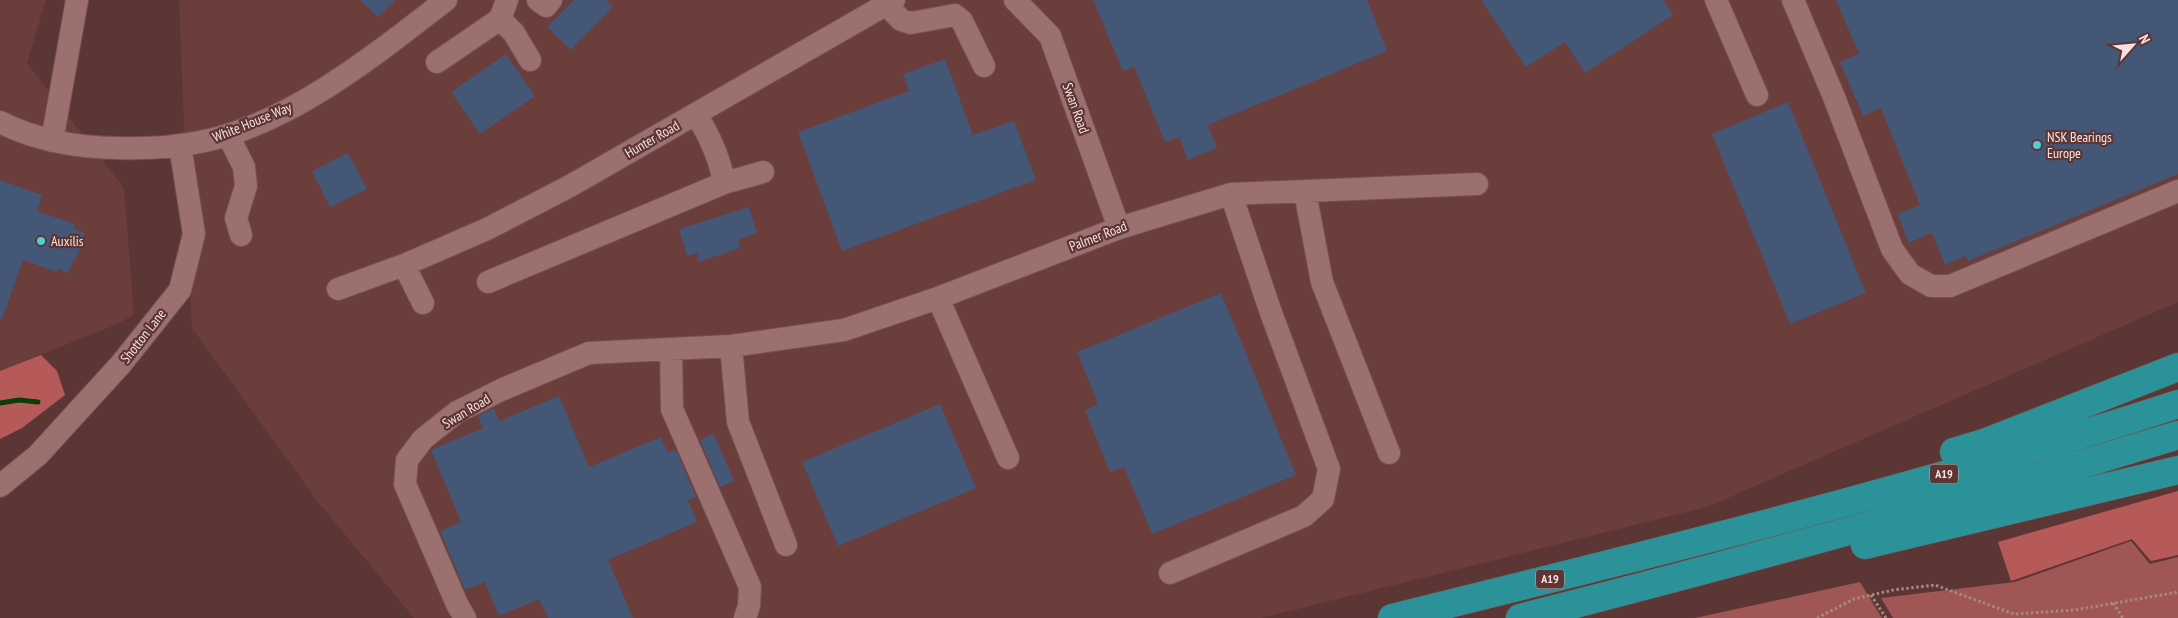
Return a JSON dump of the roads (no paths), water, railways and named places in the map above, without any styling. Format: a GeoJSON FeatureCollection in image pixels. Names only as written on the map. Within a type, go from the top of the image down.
{"type":"FeatureCollection","features":[{"type":"Feature","properties":{"kind":"highway"},"geometry":{"type":"LineString","coordinates":[[1708,540],[1818,496],[1984,443],[2178,366]]}},
{"type":"Feature","properties":{"kind":"highway","name":"A19"},"geometry":{"type":"LineString","coordinates":[[1392,618],[1708,540],[2094,431],[2178,404]]}},
{"type":"Feature","properties":{"kind":"highway","name":"A19"},"geometry":{"type":"LineString","coordinates":[[1520,618],[1718,567],[1949,504],[2178,435]]}},
{"type":"Feature","properties":{"kind":"highway"},"geometry":{"type":"LineString","coordinates":[[1718,567],[1835,551],[1864,545],[2178,470]]}},
{"type":"Feature","properties":{"kind":"street"},"geometry":{"type":"LineString","coordinates":[[52,140],[77,0]]}},
{"type":"Feature","properties":{"kind":"street","name":"White House Way"},"geometry":{"type":"LineString","coordinates":[[0,122],[52,140],[98,148],[180,145],[228,135],[315,95],[446,0]]}},
{"type":"Feature","properties":{"kind":"street"},"geometry":{"type":"LineString","coordinates":[[538,0],[546,6],[551,0]]}},
{"type":"Feature","properties":{"kind":"street","name":"Swan Road"},"geometry":{"type":"LineString","coordinates":[[1015,0],[1050,36],[1119,228]]}},
{"type":"Feature","properties":{"kind":"street"},"geometry":{"type":"LineString","coordinates":[[1793,0],[1834,98],[1892,249],[1910,274],[1931,286],[1950,286],[2178,191]]}},
{"type":"Feature","properties":{"kind":"street"},"geometry":{"type":"LineString","coordinates":[[890,2],[901,20],[911,23],[955,15],[962,21],[984,66]]}},
{"type":"Feature","properties":{"kind":"street","name":"Hunter Road"},"geometry":{"type":"LineString","coordinates":[[338,289],[404,265],[487,229],[570,186],[890,2]]}},
{"type":"Feature","properties":{"kind":"street"},"geometry":{"type":"LineString","coordinates":[[437,62],[503,9],[514,33],[530,60]]}},
{"type":"Feature","properties":{"kind":"street"},"geometry":{"type":"LineString","coordinates":[[1720,9],[1757,95]]}},
{"type":"Feature","properties":{"kind":"street"},"geometry":{"type":"LineString","coordinates":[[696,114],[716,154],[724,183]]}},
{"type":"Feature","properties":{"kind":"street"},"geometry":{"type":"LineString","coordinates":[[228,135],[244,167],[246,186],[231,225]]}},
{"type":"Feature","properties":{"kind":"street","name":"Shotton Lane"},"geometry":{"type":"LineString","coordinates":[[0,486],[38,454],[121,364],[180,290],[194,234],[180,145]]}},
{"type":"Feature","properties":{"kind":"street"},"geometry":{"type":"LineString","coordinates":[[488,282],[724,183],[763,172]]}},
{"type":"Feature","properties":{"kind":"street","name":"Palmer Road"},"geometry":{"type":"LineString","coordinates":[[730,346],[844,330],[938,298],[1119,228],[1231,194],[1477,184]]}},
{"type":"Feature","properties":{"kind":"street"},"geometry":{"type":"LineString","coordinates":[[1306,192],[1322,282],[1389,453]]}},
{"type":"Feature","properties":{"kind":"street"},"geometry":{"type":"LineString","coordinates":[[1170,573],[1304,516],[1323,499],[1329,469],[1270,310],[1231,194]]}},
{"type":"Feature","properties":{"kind":"street"},"geometry":{"type":"LineString","coordinates":[[404,265],[423,303]]}},
{"type":"Feature","properties":{"kind":"street"},"geometry":{"type":"LineString","coordinates":[[938,298],[1008,458]]}},
{"type":"Feature","properties":{"kind":"street"},"geometry":{"type":"LineString","coordinates":[[730,346],[738,422],[786,545]]}},
{"type":"Feature","properties":{"kind":"street","name":"Swan Road"},"geometry":{"type":"LineString","coordinates":[[465,618],[457,604],[406,484],[407,460],[423,439],[457,412],[501,390],[589,353],[730,346]]}},
{"type":"Feature","properties":{"kind":"street"},"geometry":{"type":"LineString","coordinates":[[671,350],[672,409],[750,587],[749,606],[745,618]]}},
{"type":"Feature","properties":{"kind":"waterway"},"geometry":{"type":"LineString","coordinates":[[0,403],[19,400],[38,402]]}},
{"type":"Feature","properties":{"kind":"place","name":"NSK Bearings Europe"},"geometry":{"type":"Point","coordinates":[2037,145]}},
{"type":"Feature","properties":{"kind":"place","name":"Auxilis"},"geometry":{"type":"Point","coordinates":[41,241]}}]}
